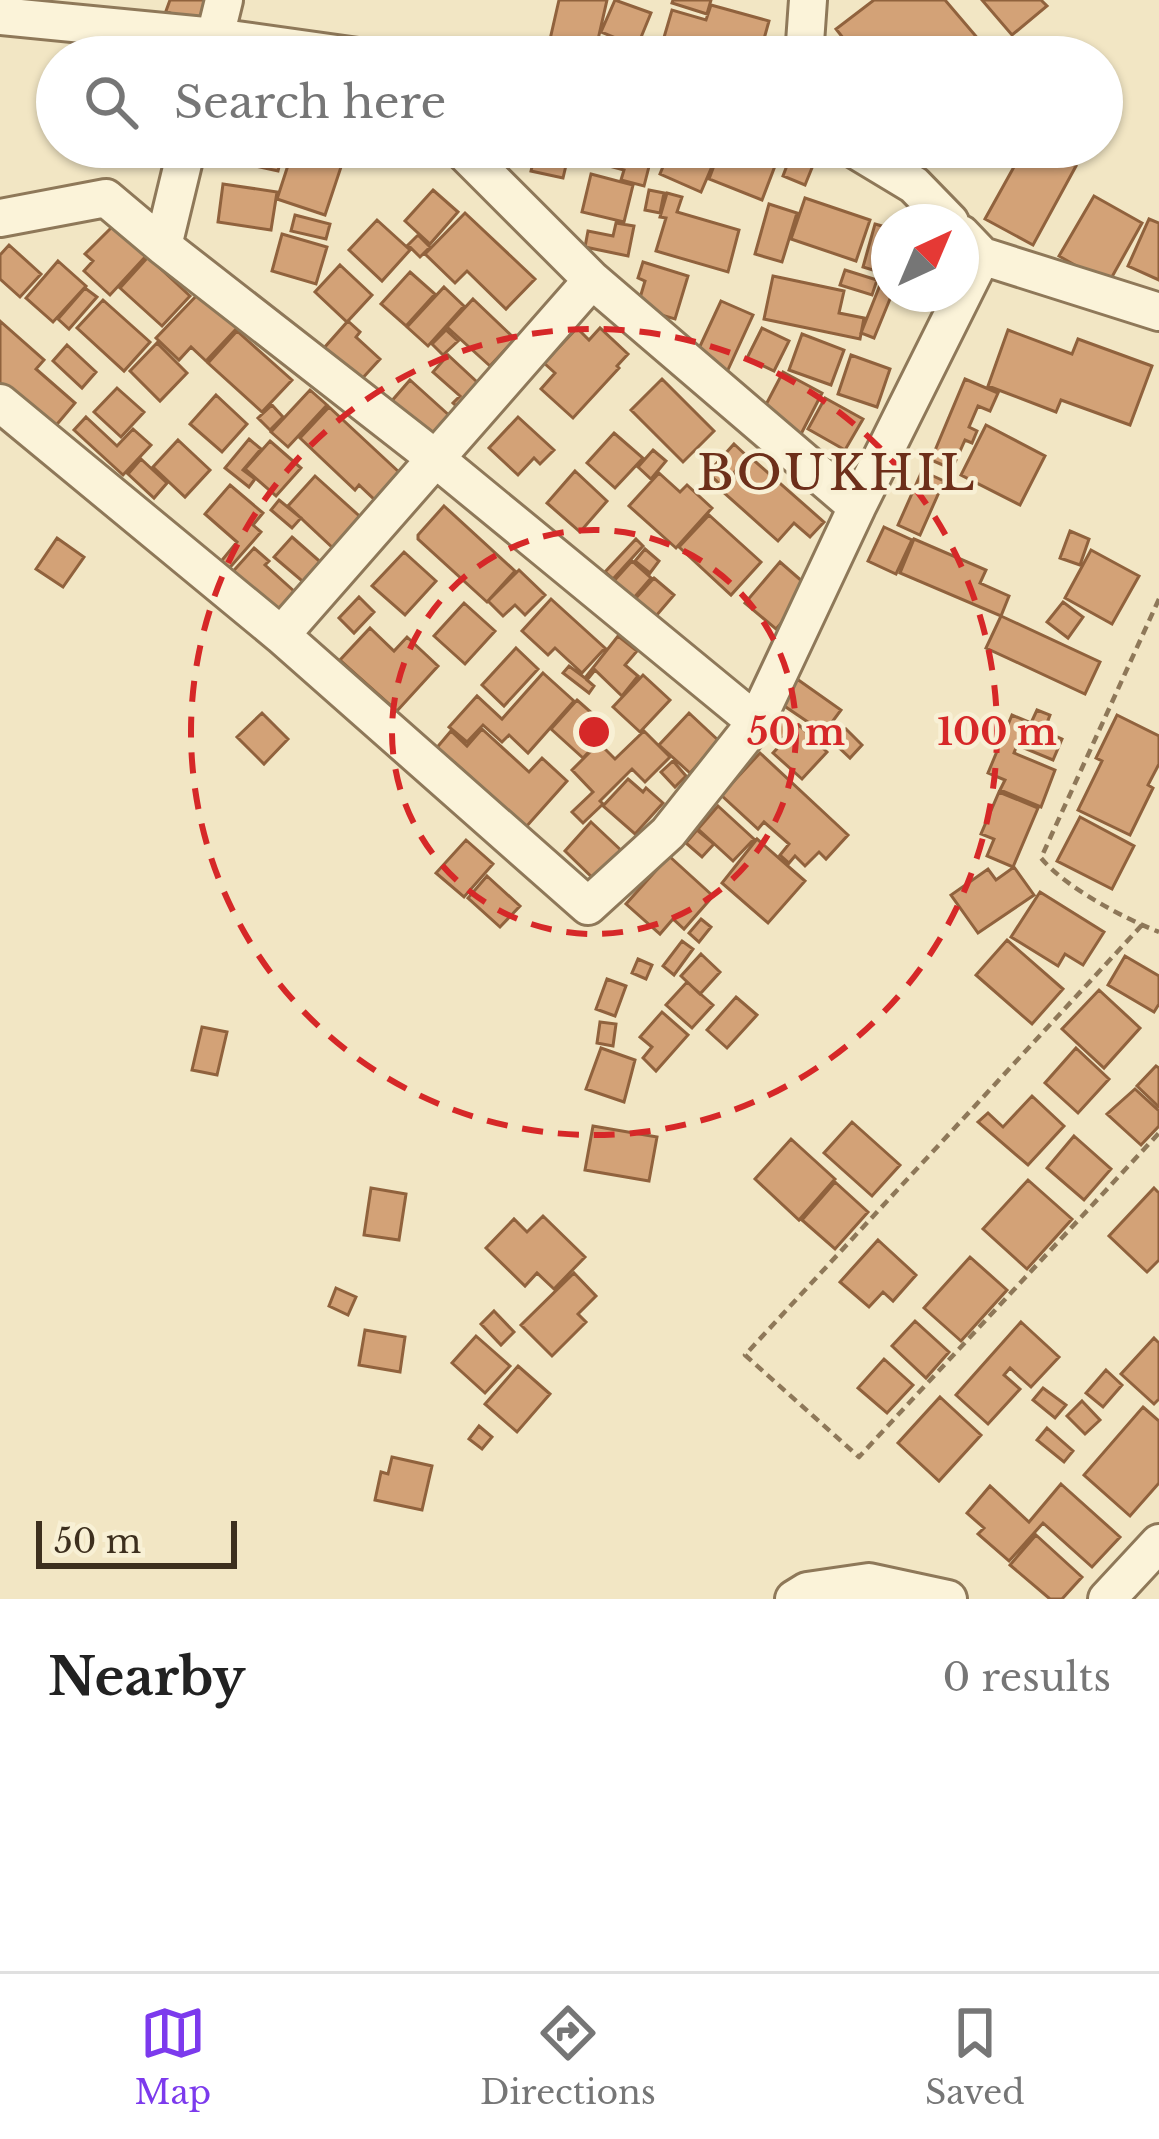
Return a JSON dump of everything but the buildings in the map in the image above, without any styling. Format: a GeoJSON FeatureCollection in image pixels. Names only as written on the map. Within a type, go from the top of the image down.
{"type":"FeatureCollection","features":[{"type":"Feature","properties":{"kind":"street"},"geometry":{"type":"LineString","coordinates":[[215,36],[224,0]]}},
{"type":"Feature","properties":{"kind":"street"},"geometry":{"type":"LineString","coordinates":[[805,36],[808,0]]}},
{"type":"Feature","properties":{"kind":"street"},"geometry":{"type":"LineString","coordinates":[[0,16],[137,36]]}},
{"type":"Feature","properties":{"kind":"street"},"geometry":{"type":"LineString","coordinates":[[163,246],[182,168]]}},
{"type":"Feature","properties":{"kind":"street"},"geometry":{"type":"LineString","coordinates":[[480,168],[592,280],[857,507]]}},
{"type":"Feature","properties":{"kind":"street"},"geometry":{"type":"LineString","coordinates":[[886,168],[914,185],[932,204]]}},
{"type":"Feature","properties":{"kind":"street"},"geometry":{"type":"LineString","coordinates":[[0,218],[106,198],[436,459],[756,722]]}},
{"type":"Feature","properties":{"kind":"street"},"geometry":{"type":"LineString","coordinates":[[979,248],[1159,312]]}},
{"type":"Feature","properties":{"kind":"street"},"geometry":{"type":"LineString","coordinates":[[281,635],[592,280]]}},
{"type":"Feature","properties":{"kind":"street"},"geometry":{"type":"LineString","coordinates":[[0,403],[281,635],[588,906],[668,832],[756,722],[942,312]]}},
{"type":"Feature","properties":{"kind":"street"},"geometry":{"type":"LineString","coordinates":[[1107,1599],[1152,1567]]}},
{"type":"Feature","properties":{"kind":"street"},"geometry":{"type":"LineString","coordinates":[[794,1599],[807,1592],[869,1582],[948,1599]]}},
{"type":"Feature","properties":{"kind":"path"},"geometry":{"type":"LineString","coordinates":[[1159,599],[1041,858],[1055,876],[1159,932]]}},
{"type":"Feature","properties":{"kind":"path"},"geometry":{"type":"LineString","coordinates":[[1142,926],[746,1355],[859,1457],[1159,1133]]}},
{"type":"Feature","properties":{"kind":"district","name":"BOUKHIL"},"geometry":{"type":"Point","coordinates":[837,473]}}]}
